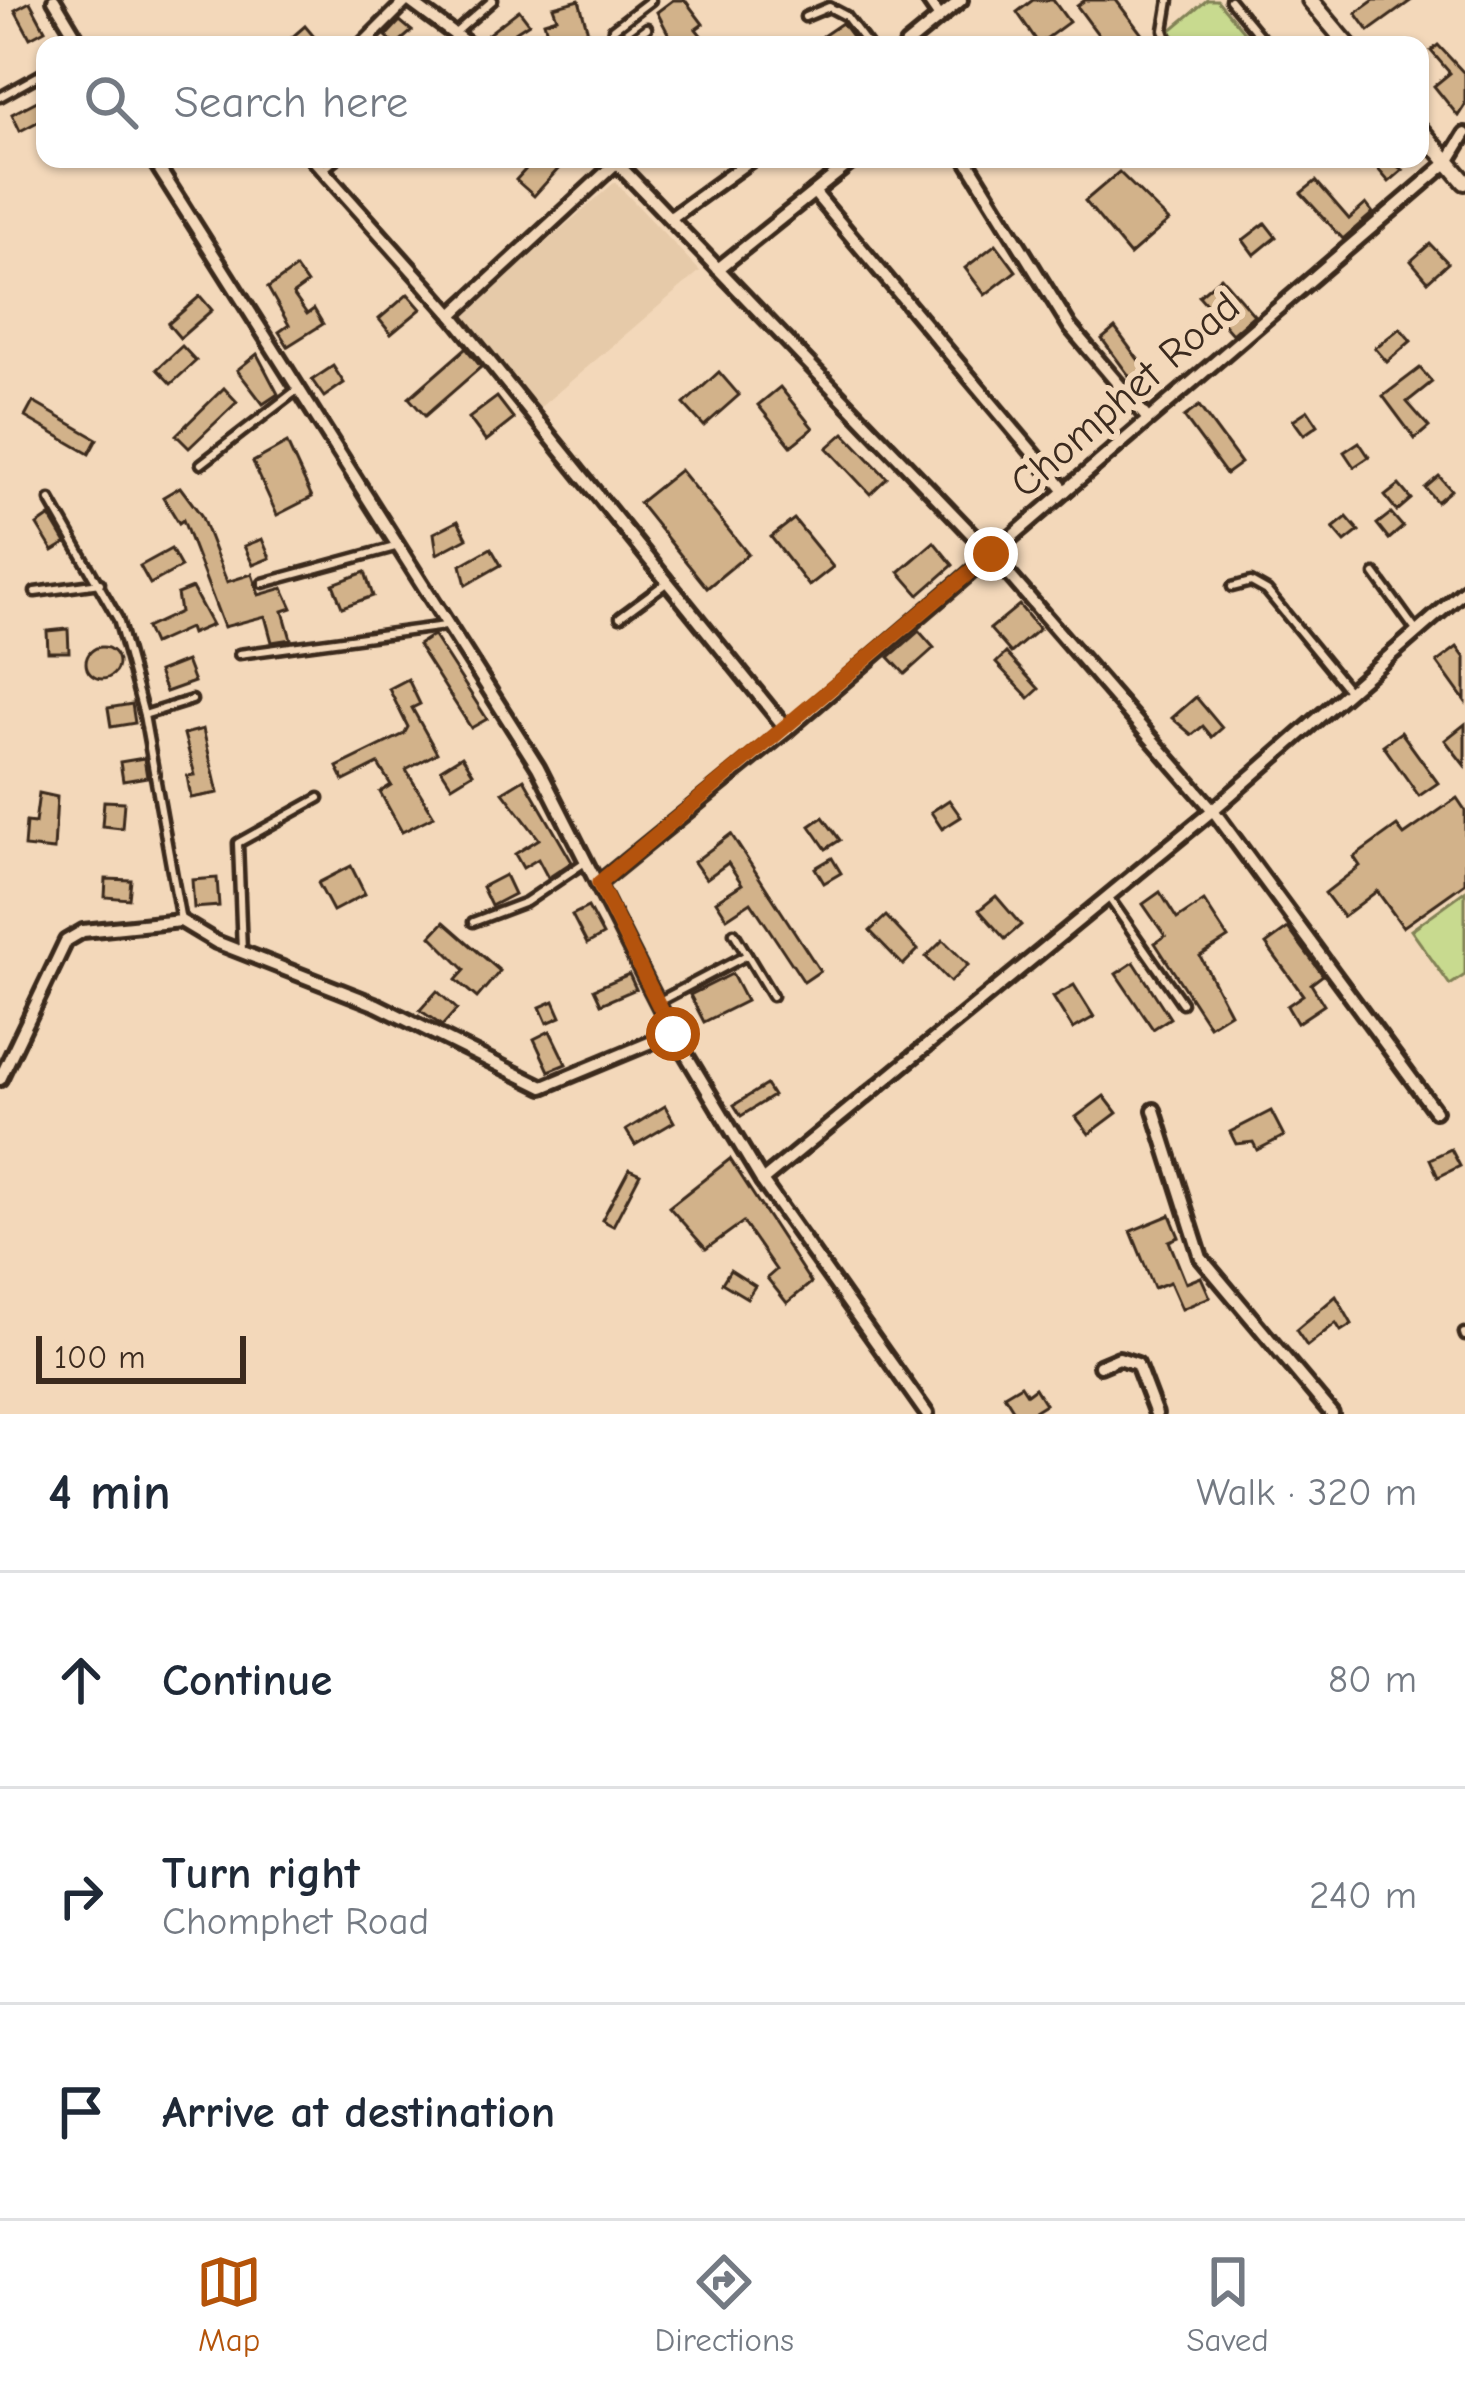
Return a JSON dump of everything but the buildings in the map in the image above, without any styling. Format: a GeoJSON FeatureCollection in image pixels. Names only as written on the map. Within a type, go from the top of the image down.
{"type":"FeatureCollection","features":[{"type":"Feature","properties":{"kind":"street"},"geometry":{"type":"LineString","coordinates":[[54,0],[76,36]]}},
{"type":"Feature","properties":{"kind":"street"},"geometry":{"type":"LineString","coordinates":[[371,36],[407,0],[457,36]]}},
{"type":"Feature","properties":{"kind":"street"},"geometry":{"type":"LineString","coordinates":[[928,0],[939,16]]}},
{"type":"Feature","properties":{"kind":"street"},"geometry":{"type":"LineString","coordinates":[[916,36],[961,0]]}},
{"type":"Feature","properties":{"kind":"street"},"geometry":{"type":"LineString","coordinates":[[1310,0],[1340,36]]}},
{"type":"Feature","properties":{"kind":"street","name":"Chomphet Road"},"geometry":{"type":"LineString","coordinates":[[599,883],[787,730],[1448,162],[1465,134]]}},
{"type":"Feature","properties":{"kind":"street"},"geometry":{"type":"LineString","coordinates":[[1429,140],[1465,182]]}},
{"type":"Feature","properties":{"kind":"street"},"geometry":{"type":"LineString","coordinates":[[159,168],[538,767],[673,1034],[762,1181],[927,1414]]}},
{"type":"Feature","properties":{"kind":"street"},"geometry":{"type":"LineString","coordinates":[[452,315],[607,168]]}},
{"type":"Feature","properties":{"kind":"street"},"geometry":{"type":"LineString","coordinates":[[623,168],[991,554],[1213,810],[1435,1111]]}},
{"type":"Feature","properties":{"kind":"street"},"geometry":{"type":"LineString","coordinates":[[672,217],[740,168]]}},
{"type":"Feature","properties":{"kind":"street"},"geometry":{"type":"LineString","coordinates":[[718,269],[844,168]]}},
{"type":"Feature","properties":{"kind":"street"},"geometry":{"type":"LineString","coordinates":[[972,168],[1070,327],[1147,418]]}},
{"type":"Feature","properties":{"kind":"street"},"geometry":{"type":"LineString","coordinates":[[323,170],[452,315],[787,730]]}},
{"type":"Feature","properties":{"kind":"street"},"geometry":{"type":"LineString","coordinates":[[814,192],[1065,491]]}},
{"type":"Feature","properties":{"kind":"street"},"geometry":{"type":"LineString","coordinates":[[762,1181],[1213,810],[1465,590]]}},
{"type":"Feature","properties":{"kind":"street"},"geometry":{"type":"LineString","coordinates":[[0,1079],[66,940],[83,932],[181,921],[242,952],[376,1005],[542,1087],[673,1034]]}},
{"type":"Feature","properties":{"kind":"street"},"geometry":{"type":"LineString","coordinates":[[1154,1110],[1202,1258],[1332,1414]]}},
{"type":"Feature","properties":{"kind":"street"},"geometry":{"type":"LineString","coordinates":[[1100,1366],[1119,1358],[1137,1364],[1156,1414]]}},
{"type":"Feature","properties":{"kind":"lane"},"geometry":{"type":"LineString","coordinates":[[454,34],[493,0]]}},
{"type":"Feature","properties":{"kind":"lane"},"geometry":{"type":"LineString","coordinates":[[612,36],[613,29],[651,0]]}},
{"type":"Feature","properties":{"kind":"lane"},"geometry":{"type":"LineString","coordinates":[[1166,36],[1169,0]]}},
{"type":"Feature","properties":{"kind":"lane"},"geometry":{"type":"LineString","coordinates":[[1230,0],[1260,36]]}},
{"type":"Feature","properties":{"kind":"lane"},"geometry":{"type":"LineString","coordinates":[[805,17],[829,8],[839,12],[860,36]]}},
{"type":"Feature","properties":{"kind":"lane"},"geometry":{"type":"LineString","coordinates":[[636,36],[647,28]]}},
{"type":"Feature","properties":{"kind":"lane"},"geometry":{"type":"LineString","coordinates":[[0,97],[36,77]]}},
{"type":"Feature","properties":{"kind":"lane"},"geometry":{"type":"LineString","coordinates":[[201,464],[296,390]]}},
{"type":"Feature","properties":{"kind":"lane"},"geometry":{"type":"LineString","coordinates":[[50,500],[118,619],[144,715],[181,921]]}},
{"type":"Feature","properties":{"kind":"lane"},"geometry":{"type":"LineString","coordinates":[[263,584],[395,547]]}},
{"type":"Feature","properties":{"kind":"lane"},"geometry":{"type":"LineString","coordinates":[[1375,574],[1417,632]]}},
{"type":"Feature","properties":{"kind":"lane"},"geometry":{"type":"LineString","coordinates":[[620,616],[668,582]]}},
{"type":"Feature","properties":{"kind":"lane"},"geometry":{"type":"LineString","coordinates":[[1232,587],[1251,582],[1268,591],[1349,691]]}},
{"type":"Feature","properties":{"kind":"lane"},"geometry":{"type":"LineString","coordinates":[[35,592],[100,583]]}},
{"type":"Feature","properties":{"kind":"lane"},"geometry":{"type":"LineString","coordinates":[[238,654],[445,626]]}},
{"type":"Feature","properties":{"kind":"lane"},"geometry":{"type":"LineString","coordinates":[[144,715],[192,700]]}},
{"type":"Feature","properties":{"kind":"lane"},"geometry":{"type":"LineString","coordinates":[[242,952],[238,843],[319,798]]}},
{"type":"Feature","properties":{"kind":"lane"},"geometry":{"type":"LineString","coordinates":[[472,922],[526,902],[587,861]]}},
{"type":"Feature","properties":{"kind":"lane"},"geometry":{"type":"LineString","coordinates":[[1107,896],[1182,1003]]}},
{"type":"Feature","properties":{"kind":"lane"},"geometry":{"type":"LineString","coordinates":[[734,933],[772,996]]}},
{"type":"Feature","properties":{"kind":"lane"},"geometry":{"type":"LineString","coordinates":[[658,1002],[747,955]]}},
{"type":"Feature","properties":{"kind":"shaded area"},"geometry":{"type":"Polygon","coordinates":[[[615,182],[700,271],[537,410],[458,319],[615,182]]]}},
{"type":"Feature","properties":{"kind":"green space"},"geometry":{"type":"Polygon","coordinates":[[[1207,0],[1217,0],[1247,36],[1174,36],[1170,31],[1207,0]]]}},
{"type":"Feature","properties":{"kind":"green space"},"geometry":{"type":"Polygon","coordinates":[[[1465,891],[1465,975],[1450,985],[1411,930],[1465,891]]]}},
{"type":"Feature","properties":{"kind":"route"},"geometry":{"type":"LineString","coordinates":[[673,1034],[599,883],[787,730],[991,554]]}}]}
